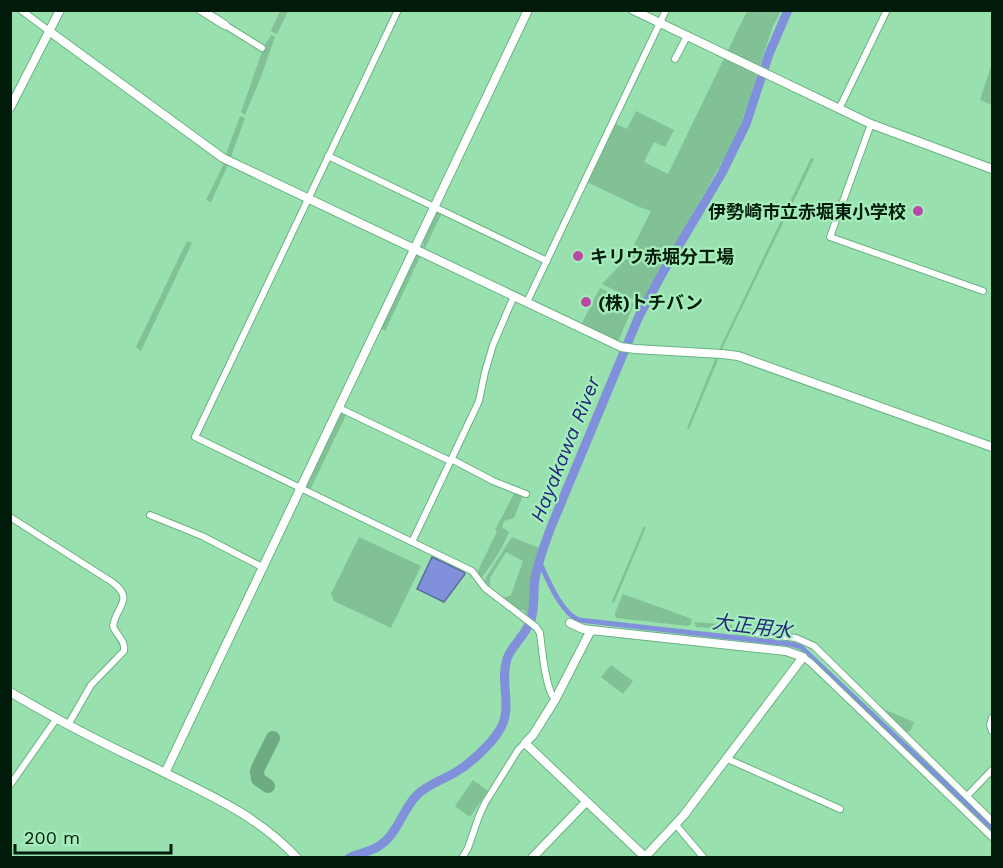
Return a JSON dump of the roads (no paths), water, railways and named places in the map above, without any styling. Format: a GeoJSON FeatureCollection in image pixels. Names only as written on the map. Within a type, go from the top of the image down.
{"type":"FeatureCollection","features":[{"type":"Feature","properties":{"kind":"street"},"geometry":{"type":"LineString","coordinates":[[21,10],[218,154],[621,347],[738,356],[993,447]]}},
{"type":"Feature","properties":{"kind":"street"},"geometry":{"type":"LineString","coordinates":[[10,108],[60,10]]}},
{"type":"Feature","properties":{"kind":"street"},"geometry":{"type":"LineString","coordinates":[[201,10],[262,48]]}},
{"type":"Feature","properties":{"kind":"street"},"geometry":{"type":"LineString","coordinates":[[398,10],[195,437],[472,571],[485,588],[536,627],[540,633],[549,688],[555,700]]}},
{"type":"Feature","properties":{"kind":"street"},"geometry":{"type":"LineString","coordinates":[[165,773],[528,10]]}},
{"type":"Feature","properties":{"kind":"street"},"geometry":{"type":"LineString","coordinates":[[633,10],[871,124],[993,169]]}},
{"type":"Feature","properties":{"kind":"street"},"geometry":{"type":"LineString","coordinates":[[527,303],[666,10]]}},
{"type":"Feature","properties":{"kind":"street"},"geometry":{"type":"LineString","coordinates":[[839,109],[887,10]]}},
{"type":"Feature","properties":{"kind":"street"},"geometry":{"type":"LineString","coordinates":[[675,59],[687,36]]}},
{"type":"Feature","properties":{"kind":"street"},"geometry":{"type":"LineString","coordinates":[[871,124],[830,237],[982,291]]}},
{"type":"Feature","properties":{"kind":"street"},"geometry":{"type":"LineString","coordinates":[[328,156],[548,261]]}},
{"type":"Feature","properties":{"kind":"street"},"geometry":{"type":"LineString","coordinates":[[412,542],[479,401],[490,353],[514,296]]}},
{"type":"Feature","properties":{"kind":"street"},"geometry":{"type":"LineString","coordinates":[[339,408],[453,460],[493,481],[526,494]]}},
{"type":"Feature","properties":{"kind":"street"},"geometry":{"type":"LineString","coordinates":[[150,515],[202,537],[264,568]]}},
{"type":"Feature","properties":{"kind":"street"},"geometry":{"type":"LineString","coordinates":[[10,518],[112,582],[123,594],[114,626],[123,642],[124,651],[91,685],[68,725]]}},
{"type":"Feature","properties":{"kind":"street"},"geometry":{"type":"LineString","coordinates":[[570,623],[583,629],[786,651],[803,657],[993,837]]}},
{"type":"Feature","properties":{"kind":"street"},"geometry":{"type":"LineString","coordinates":[[462,858],[485,803],[518,750],[532,735],[555,700],[591,630]]}},
{"type":"Feature","properties":{"kind":"street"},"geometry":{"type":"LineString","coordinates":[[737,631],[796,638],[814,646],[993,821]]}},
{"type":"Feature","properties":{"kind":"street"},"geometry":{"type":"LineString","coordinates":[[525,743],[645,857],[676,825],[803,657]]}},
{"type":"Feature","properties":{"kind":"street"},"geometry":{"type":"LineString","coordinates":[[10,692],[68,725],[230,805],[278,840],[297,858]]}},
{"type":"Feature","properties":{"kind":"street"},"geometry":{"type":"LineString","coordinates":[[10,785],[57,718]]}},
{"type":"Feature","properties":{"kind":"street"},"geometry":{"type":"LineString","coordinates":[[993,718],[990,725],[993,731]]}},
{"type":"Feature","properties":{"kind":"street"},"geometry":{"type":"LineString","coordinates":[[727,758],[840,809]]}},
{"type":"Feature","properties":{"kind":"street"},"geometry":{"type":"LineString","coordinates":[[966,796],[993,770]]}},
{"type":"Feature","properties":{"kind":"street"},"geometry":{"type":"LineString","coordinates":[[532,858],[586,802]]}},
{"type":"Feature","properties":{"kind":"street"},"geometry":{"type":"LineString","coordinates":[[676,825],[704,858]]}},
{"type":"Feature","properties":{"kind":"water"},"geometry":{"type":"Polygon","coordinates":[[[432,557],[465,574],[444,602],[417,589],[432,557]]]}},
{"type":"Feature","properties":{"kind":"waterway","name":"Hayakawa River"},"geometry":{"type":"LineString","coordinates":[[349,858],[376,848],[385,841],[417,795],[468,764],[499,731],[505,713],[504,677],[507,659],[531,620],[536,572],[551,527],[639,316],[722,173],[746,124],[769,54],[788,10]]}},
{"type":"Feature","properties":{"kind":"waterway","name":"大正用水"},"geometry":{"type":"LineString","coordinates":[[540,563],[566,611],[579,620],[801,647],[992,828]]}},
{"type":"Feature","properties":{"kind":"place","name":"伊勢崎市立赤堀東小学校"},"geometry":{"type":"Point","coordinates":[918,211]}},
{"type":"Feature","properties":{"kind":"place","name":"キリウ赤堀分工場"},"geometry":{"type":"Point","coordinates":[578,256]}},
{"type":"Feature","properties":{"kind":"place","name":"(株)トチバン"},"geometry":{"type":"Point","coordinates":[586,302]}}]}
